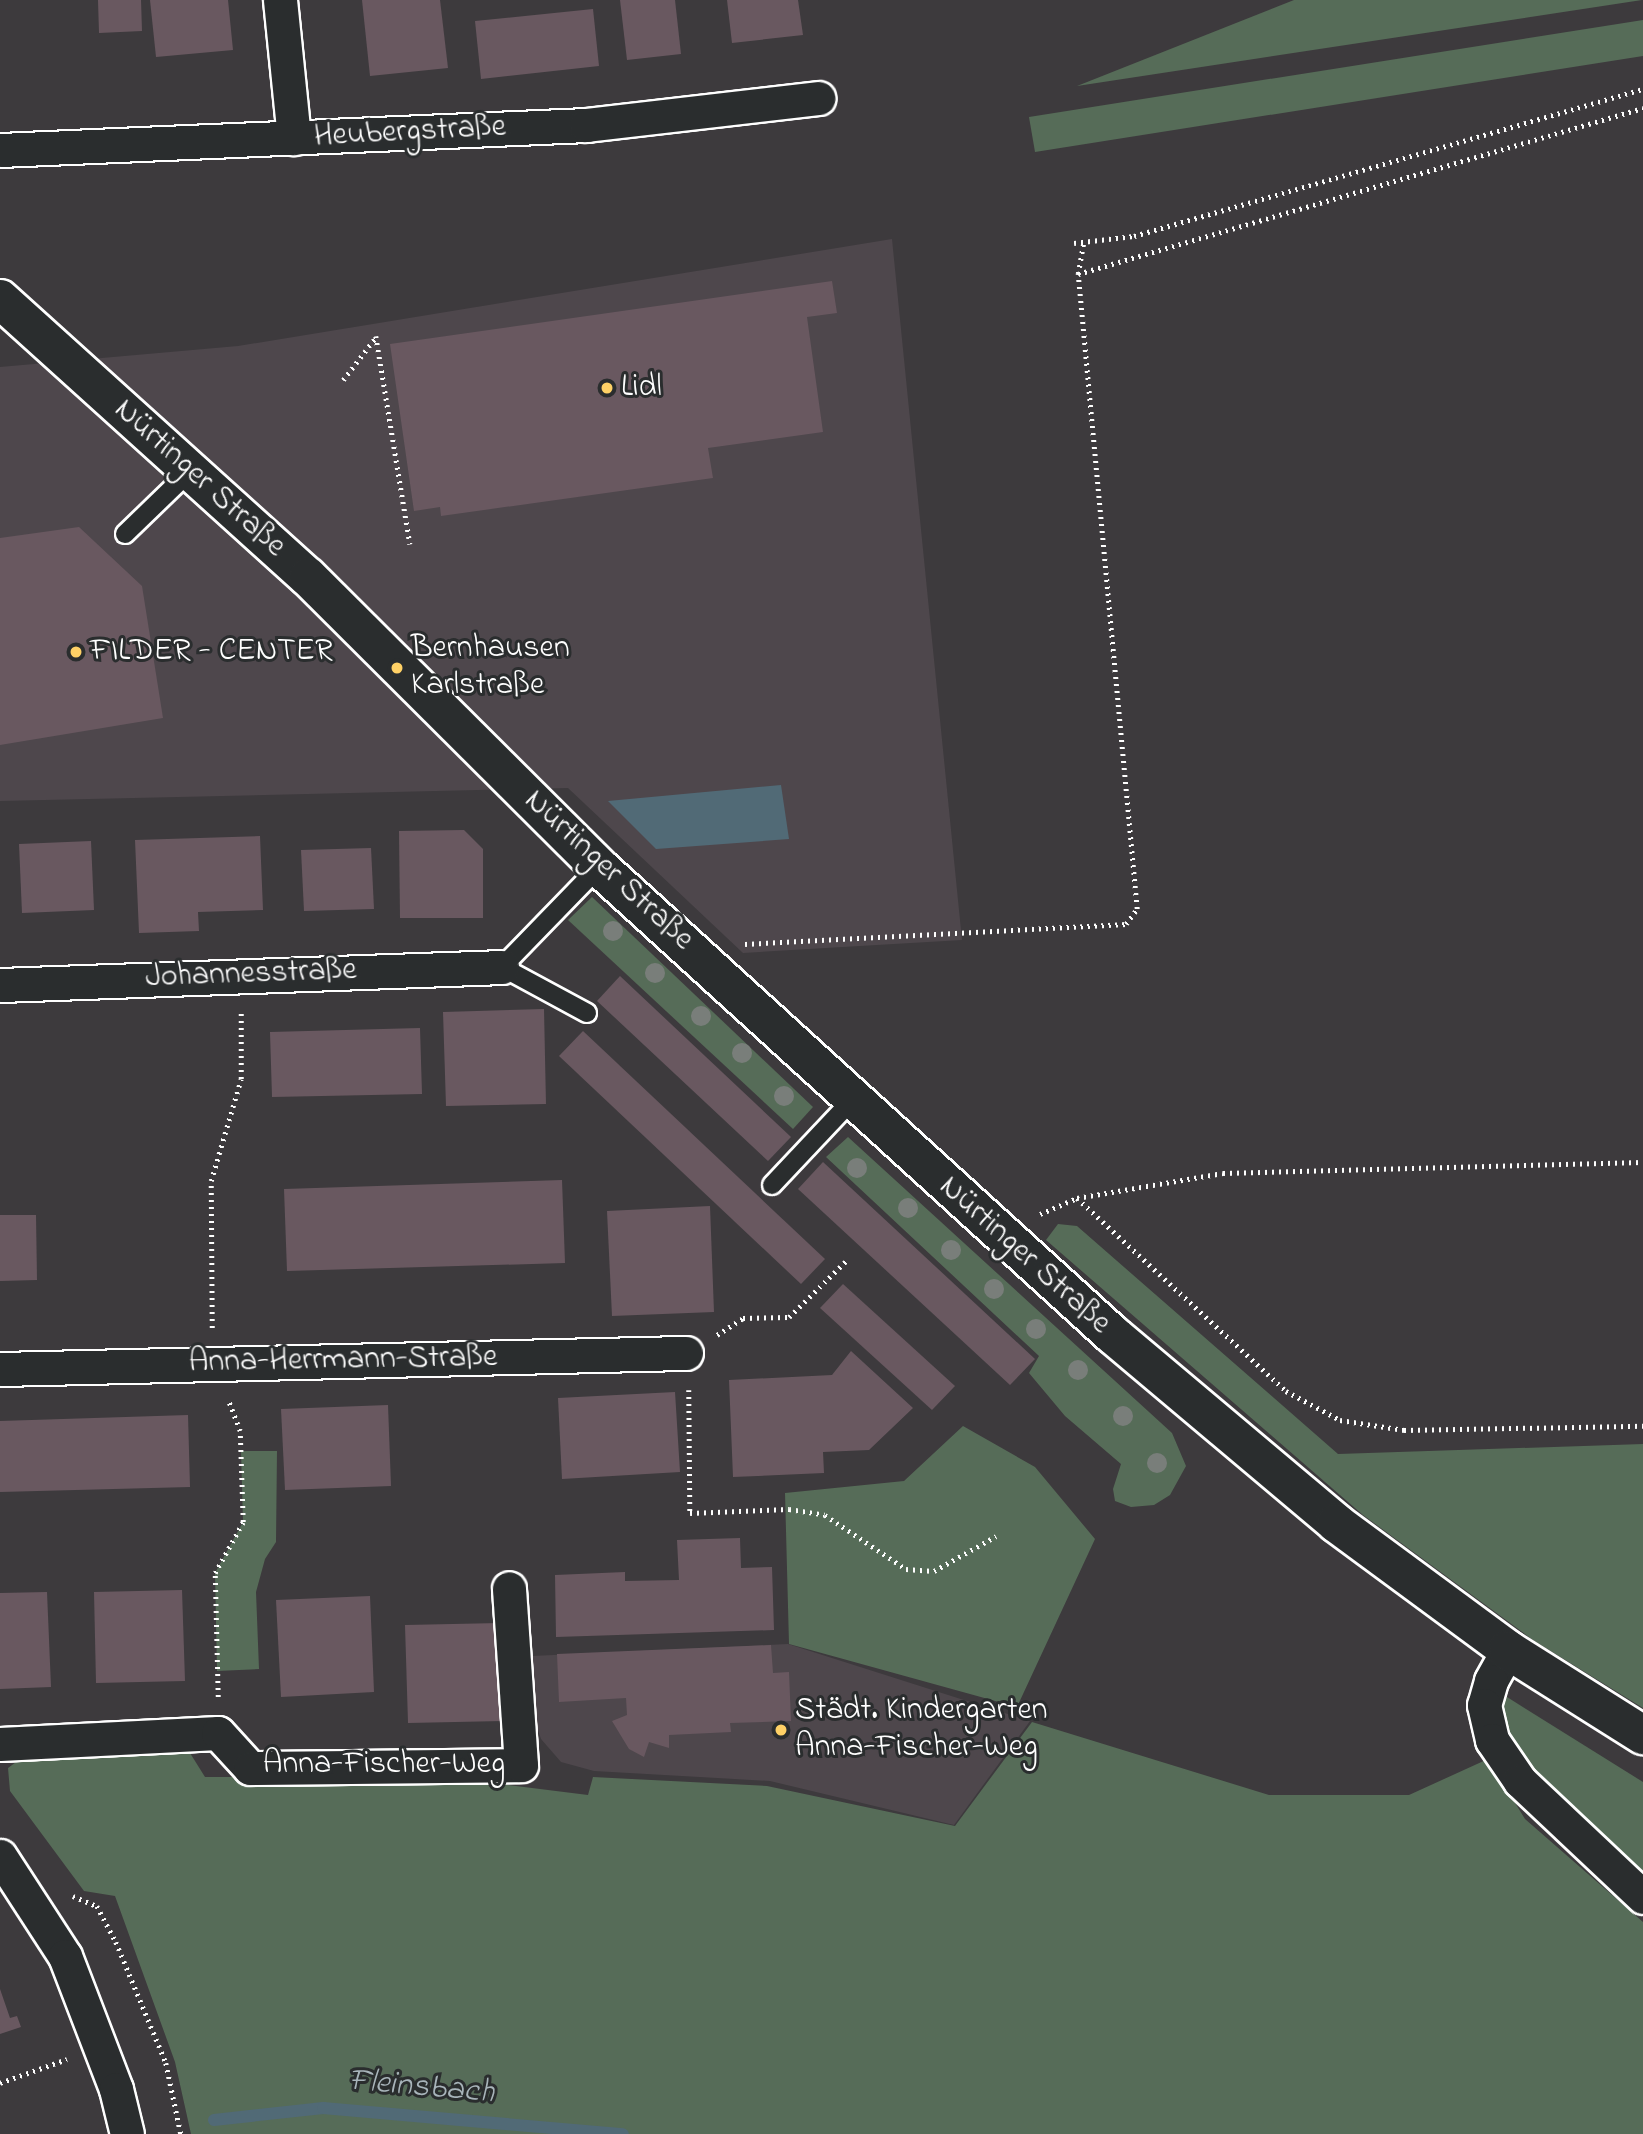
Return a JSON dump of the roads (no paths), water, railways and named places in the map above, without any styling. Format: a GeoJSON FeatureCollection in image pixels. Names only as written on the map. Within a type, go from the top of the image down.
{"type":"FeatureCollection","features":[{"type":"Feature","properties":{"kind":"main road","name":"Nürtinger Straße"},"geometry":{"type":"LineString","coordinates":[[7,313],[190,471],[308,578],[599,867],[997,1233],[1226,1433],[1336,1523],[1508,1650],[1643,1735]]}},
{"type":"Feature","properties":{"kind":"street"},"geometry":{"type":"LineString","coordinates":[[280,0],[294,138]]}},
{"type":"Feature","properties":{"kind":"street","name":"Heubergstraße"},"geometry":{"type":"LineString","coordinates":[[0,150],[586,125],[818,98]]}},
{"type":"Feature","properties":{"kind":"street","name":"Johannesstraße"},"geometry":{"type":"LineString","coordinates":[[0,985],[502,967]]}},
{"type":"Feature","properties":{"kind":"street","name":"Anna-Herrmann-Straße"},"geometry":{"type":"LineString","coordinates":[[0,1369],[686,1353]]}},
{"type":"Feature","properties":{"kind":"street","name":"Anna-Fischer-Weg"},"geometry":{"type":"LineString","coordinates":[[0,1744],[218,1733],[250,1768],[521,1765],[509,1588]]}},
{"type":"Feature","properties":{"kind":"street"},"geometry":{"type":"LineString","coordinates":[[1508,1650],[1491,1681],[1484,1705],[1492,1740],[1520,1781],[1643,1897]]}},
{"type":"Feature","properties":{"kind":"street"},"geometry":{"type":"LineString","coordinates":[[0,1856],[65,1956],[101,2048],[127,2134]]}},
{"type":"Feature","properties":{"kind":"lane"},"geometry":{"type":"LineString","coordinates":[[125,534],[190,471]]}},
{"type":"Feature","properties":{"kind":"lane"},"geometry":{"type":"LineString","coordinates":[[587,1013],[502,967],[599,867]]}},
{"type":"Feature","properties":{"kind":"lane"},"geometry":{"type":"LineString","coordinates":[[772,1185],[852,1100]]}},
{"type":"Feature","properties":{"kind":"water"},"geometry":{"type":"Polygon","coordinates":[[[781,785],[789,839],[656,849],[608,801],[781,785]]]}},
{"type":"Feature","properties":{"kind":"waterway","name":"Fleinsbach"},"geometry":{"type":"LineString","coordinates":[[214,2120],[323,2108],[623,2134]]}},
{"type":"Feature","properties":{"kind":"place","name":"Lidl"},"geometry":{"type":"Point","coordinates":[607,388]}},
{"type":"Feature","properties":{"kind":"place","name":"FILDER - CENTER"},"geometry":{"type":"Point","coordinates":[76,652]}},
{"type":"Feature","properties":{"kind":"place","name":"Bernhausen Karlstraße"},"geometry":{"type":"Point","coordinates":[397,668]}},
{"type":"Feature","properties":{"kind":"place","name":"Städt. Kindergarten Anna-Fischer-Weg"},"geometry":{"type":"Point","coordinates":[781,1730]}}]}
